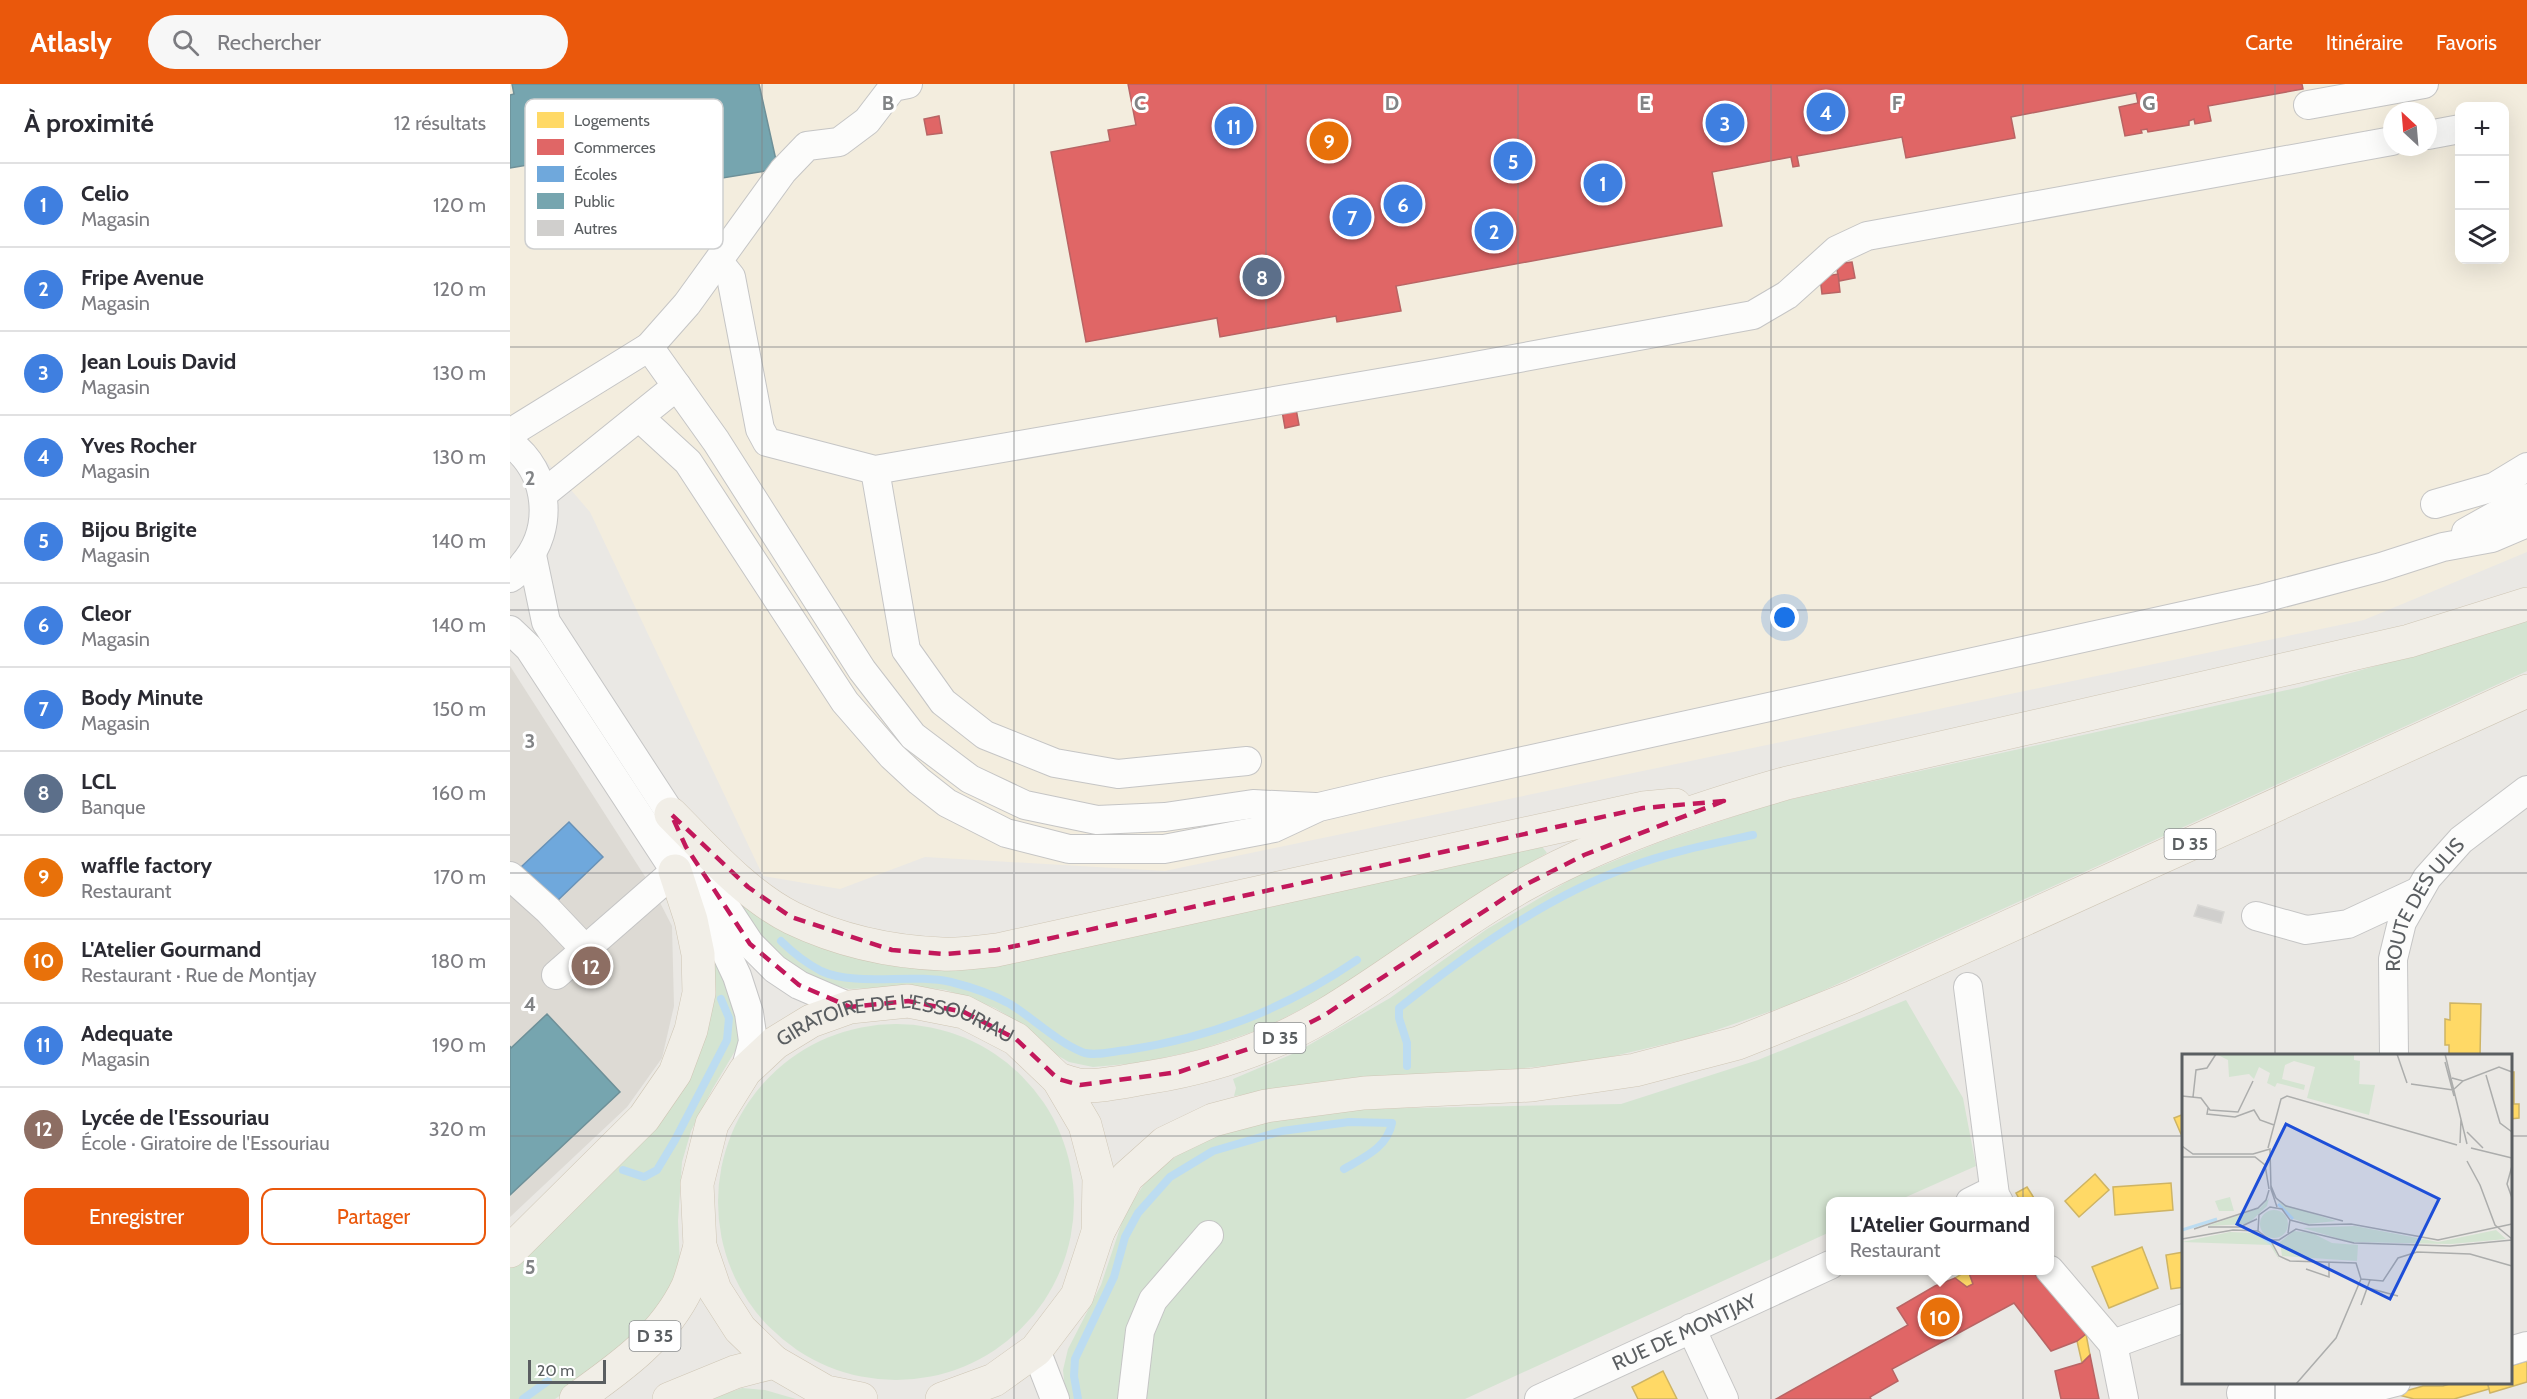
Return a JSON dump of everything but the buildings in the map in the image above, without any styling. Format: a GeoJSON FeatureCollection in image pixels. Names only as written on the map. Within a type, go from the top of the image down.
{"type":"FeatureCollection","features":[{"type":"Feature","properties":{"kind":"main road","name":"D 35"},"geometry":{"type":"LineString","coordinates":[[1058,1079],[1080,1085],[1128,1081],[1179,1072],[1233,1058],[1260,1047],[1323,1016],[1408,962],[1474,915],[1523,886],[1613,843],[1724,801],[1787,783],[2409,641],[2527,604]]}},
{"type":"Feature","properties":{"kind":"main road","name":"D 35"},"geometry":{"type":"LineString","coordinates":[[1098,1232],[1127,1177],[1165,1143],[1213,1120],[1266,1106],[1364,1093],[1544,1083],[1635,1070],[1738,1043],[1853,997],[2527,691]]}},
{"type":"Feature","properties":{"kind":"main road"},"geometry":{"type":"LineString","coordinates":[[671,814],[748,887],[791,917],[841,937],[892,950],[944,954],[1007,948],[1643,808],[1724,801]]}},
{"type":"Feature","properties":{"kind":"main road"},"geometry":{"type":"LineString","coordinates":[[510,1251],[644,1118],[675,1073],[691,1030],[699,993],[698,954],[691,920],[675,871]]}},
{"type":"Feature","properties":{"kind":"main road","name":"GIRATOIRE DE L'ESSOURIAU"},"geometry":{"type":"LineString","coordinates":[[861,1399],[826,1392],[774,1362],[740,1329],[716,1290],[700,1246],[697,1184],[712,1124],[745,1071],[775,1042],[811,1021],[850,1007],[908,1001],[964,1012],[1016,1039],[1058,1079],[1085,1125],[1099,1178],[1098,1232],[1077,1296],[1036,1350],[994,1380],[945,1399]]}},
{"type":"Feature","properties":{"kind":"main road","name":"D 35"},"geometry":{"type":"LineString","coordinates":[[576,1399],[633,1358],[661,1330],[688,1286],[700,1246]]}},
{"type":"Feature","properties":{"kind":"main road"},"geometry":{"type":"LineString","coordinates":[[669,1399],[735,1372],[774,1362]]}},
{"type":"Feature","properties":{"kind":"street"},"geometry":{"type":"LineString","coordinates":[[510,433],[649,347],[687,304],[719,262],[783,171],[807,146],[839,142],[867,122],[893,87],[908,84]]}},
{"type":"Feature","properties":{"kind":"street"},"geometry":{"type":"LineString","coordinates":[[2308,105],[2424,84]]}},
{"type":"Feature","properties":{"kind":"street"},"geometry":{"type":"LineString","coordinates":[[2437,133],[2455,130]]}},
{"type":"Feature","properties":{"kind":"street"},"geometry":{"type":"LineString","coordinates":[[719,262],[731,277],[760,429],[767,442],[875,470],[1437,373],[1754,315],[1787,295],[1837,250],[1867,236],[2383,143]]}},
{"type":"Feature","properties":{"kind":"street"},"geometry":{"type":"LineString","coordinates":[[649,347],[716,441],[862,670],[913,736],[970,779],[1025,805],[1097,820],[1165,818],[1253,804],[1319,807]]}},
{"type":"Feature","properties":{"kind":"street"},"geometry":{"type":"LineString","coordinates":[[543,494],[677,386]]}},
{"type":"Feature","properties":{"kind":"street"},"geometry":{"type":"LineString","coordinates":[[639,417],[688,462],[845,702],[892,756],[947,803],[1006,833],[1070,849],[1164,849],[1274,828],[1319,807],[2260,599],[2373,570],[2443,547],[2492,538],[2527,523]]}},
{"type":"Feature","properties":{"kind":"street"},"geometry":{"type":"LineString","coordinates":[[510,443],[519,450],[534,471],[543,494],[544,515],[541,536],[532,555],[510,578]]}},
{"type":"Feature","properties":{"kind":"street"},"geometry":{"type":"LineString","coordinates":[[2435,504],[2494,487],[2527,467]]}},
{"type":"Feature","properties":{"kind":"street"},"geometry":{"type":"LineString","coordinates":[[875,470],[906,650],[943,702],[985,735],[1055,763],[1118,774],[1247,761]]}},
{"type":"Feature","properties":{"kind":"street"},"geometry":{"type":"LineString","coordinates":[[2443,547],[2527,498]]}},
{"type":"Feature","properties":{"kind":"street"},"geometry":{"type":"LineString","coordinates":[[532,555],[546,622],[671,814],[686,847],[750,944],[775,969],[799,985],[850,1007]]}},
{"type":"Feature","properties":{"kind":"street"},"geometry":{"type":"LineString","coordinates":[[510,630],[529,648],[675,871],[704,906],[737,976],[749,1013],[753,1041],[745,1071]]}},
{"type":"Feature","properties":{"kind":"street","name":"ROUTE DES ULIS"},"geometry":{"type":"LineString","coordinates":[[2394,1054],[2392,958],[2402,922],[2427,878],[2461,840],[2527,790]]}},
{"type":"Feature","properties":{"kind":"street"},"geometry":{"type":"LineString","coordinates":[[556,975],[675,871]]}},
{"type":"Feature","properties":{"kind":"street"},"geometry":{"type":"LineString","coordinates":[[515,889],[548,910],[585,949]]}},
{"type":"Feature","properties":{"kind":"street"},"geometry":{"type":"LineString","coordinates":[[2256,916],[2306,930],[2348,924],[2419,891]]}},
{"type":"Feature","properties":{"kind":"street"},"geometry":{"type":"LineString","coordinates":[[1968,987],[1988,1197]]}},
{"type":"Feature","properties":{"kind":"street"},"geometry":{"type":"LineString","coordinates":[[1132,1399],[1140,1331],[1153,1300],[1209,1235]]}},
{"type":"Feature","properties":{"kind":"street","name":"RUE DE MONTJAY"},"geometry":{"type":"LineString","coordinates":[[1539,1399],[1826,1267]]}},
{"type":"Feature","properties":{"kind":"street"},"geometry":{"type":"LineString","coordinates":[[2053,1275],[2113,1344],[2124,1399]]}},
{"type":"Feature","properties":{"kind":"street"},"geometry":{"type":"LineString","coordinates":[[2113,1344],[2182,1319]]}},
{"type":"Feature","properties":{"kind":"street"},"geometry":{"type":"LineString","coordinates":[[1691,1328],[1724,1399]]}},
{"type":"Feature","properties":{"kind":"street"},"geometry":{"type":"LineString","coordinates":[[2512,1351],[2527,1346]]}},
{"type":"Feature","properties":{"kind":"street"},"geometry":{"type":"LineString","coordinates":[[1036,1350],[1055,1399]]}},
{"type":"Feature","properties":{"kind":"street"},"geometry":{"type":"LineString","coordinates":[[2240,1392],[2333,1398],[2392,1384]]}},
{"type":"Feature","properties":{"kind":"highlighted area"},"geometry":{"type":"Polygon","coordinates":[[[1724,801],[1584,855],[1523,886],[1323,1016],[1278,1039],[1179,1072],[1080,1085],[1058,1079],[1016,1039],[964,1012],[908,1001],[850,1007],[799,985],[750,944],[686,847],[671,814],[748,887],[791,917],[892,950],[944,954],[997,950],[1643,808],[1724,801]]]}},
{"type":"Feature","properties":{"kind":"shaded area"},"geometry":{"type":"Polygon","coordinates":[[[510,84],[2527,84],[2527,552],[2364,620],[1165,871],[925,857],[840,889],[763,876],[590,512],[510,419],[510,84]]]}},
{"type":"Feature","properties":{"kind":"shaded area"},"geometry":{"type":"Polygon","coordinates":[[[510,666],[653,889],[672,926],[674,1006],[662,1058],[627,1107],[510,1217],[510,666]]]}},
{"type":"Feature","properties":{"kind":"green space"},"geometry":{"type":"Polygon","coordinates":[[[2527,620],[2527,671],[1800,1001],[1699,1036],[1593,1061],[1486,1072],[1325,1082],[1234,1096],[1236,1088],[1233,1079],[1297,1052],[1390,998],[1487,929],[1575,877],[1660,842],[1770,804],[2301,687],[2468,640],[2527,620]]]}},
{"type":"Feature","properties":{"kind":"green space"},"geometry":{"type":"Polygon","coordinates":[[[1540,844],[1547,853],[1488,888],[1337,991],[1264,1028],[1199,1050],[1138,1063],[1093,1067],[1069,1062],[1055,1054],[1029,1029],[995,1008],[946,990],[911,986],[849,989],[816,980],[783,961],[756,932],[722,882],[914,966],[1540,844]]]}},
{"type":"Feature","properties":{"kind":"green space"},"geometry":{"type":"Polygon","coordinates":[[[711,954],[741,1016],[738,1046],[691,1131],[682,1162],[678,1221],[680,1265],[670,1296],[633,1345],[555,1399],[510,1399],[510,1265],[664,1109],[711,954]]]}},
{"type":"Feature","properties":{"kind":"green space"},"geometry":{"type":"Polygon","coordinates":[[[1906,1000],[1963,1098],[1976,1166],[1906,1197],[1826,1197],[1826,1234],[1465,1399],[1066,1399],[1063,1370],[1068,1349],[1101,1285],[1125,1213],[1148,1178],[1186,1149],[1226,1132],[1286,1118],[1357,1109],[1621,1104],[1758,1060],[1906,1000]]]}},
{"type":"Feature","properties":{"kind":"green space"},"geometry":{"type":"Polygon","coordinates":[[[879,1024],[913,1024],[948,1031],[980,1045],[1009,1064],[1034,1089],[1053,1118],[1067,1150],[1074,1185],[1071,1237],[1061,1270],[1034,1315],[1009,1340],[980,1359],[948,1373],[913,1380],[879,1380],[844,1373],[812,1359],[783,1340],[758,1315],[739,1286],[725,1254],[718,1219],[718,1185],[725,1150],[739,1118],[758,1089],[783,1064],[812,1045],[844,1031],[879,1024]]]}},
{"type":"Feature","properties":{"kind":"green space"},"geometry":{"type":"Polygon","coordinates":[[[742,1388],[765,1390],[796,1399],[711,1399],[742,1388]]]}},
{"type":"Feature","properties":{"kind":"waterway"},"geometry":{"type":"LineString","coordinates":[[1407,1066],[1407,1043],[1399,1018],[1399,1008],[1508,928],[1568,894],[1629,867],[1659,857],[1753,835]]}},
{"type":"Feature","properties":{"kind":"waterway"},"geometry":{"type":"LineString","coordinates":[[781,941],[810,965],[835,976],[935,980],[981,991],[1010,1004],[1072,1047],[1092,1054],[1159,1044],[1219,1029],[1275,1007],[1357,960]]}},
{"type":"Feature","properties":{"kind":"waterway"},"geometry":{"type":"LineString","coordinates":[[623,1170],[644,1177],[657,1170],[675,1140],[727,1040],[729,1018],[721,999]]}},
{"type":"Feature","properties":{"kind":"waterway"},"geometry":{"type":"LineString","coordinates":[[1078,1399],[1074,1376],[1075,1359],[1114,1277],[1125,1237],[1138,1213],[1170,1177],[1213,1151],[1282,1131],[1349,1122],[1392,1123],[1385,1139],[1374,1151],[1344,1169]]}},
{"type":"Feature","properties":{"kind":"waterway"},"geometry":{"type":"LineString","coordinates":[[523,1399],[548,1381]]}},
{"type":"Feature","properties":{"kind":"place","name":"Yves Rocher"},"geometry":{"type":"Point","coordinates":[1826,112]}},
{"type":"Feature","properties":{"kind":"place","name":"Jean Louis David"},"geometry":{"type":"Point","coordinates":[1725,123]}},
{"type":"Feature","properties":{"kind":"place","name":"Adequate"},"geometry":{"type":"Point","coordinates":[1234,126]}},
{"type":"Feature","properties":{"kind":"place","name":"waffle factory"},"geometry":{"type":"Point","coordinates":[1329,141]}},
{"type":"Feature","properties":{"kind":"place","name":"Bijou Brigite"},"geometry":{"type":"Point","coordinates":[1513,161]}},
{"type":"Feature","properties":{"kind":"place","name":"Celio"},"geometry":{"type":"Point","coordinates":[1603,183]}},
{"type":"Feature","properties":{"kind":"place","name":"Cleor"},"geometry":{"type":"Point","coordinates":[1403,204]}},
{"type":"Feature","properties":{"kind":"place","name":"Body Minute"},"geometry":{"type":"Point","coordinates":[1352,217]}},
{"type":"Feature","properties":{"kind":"place","name":"Fripe Avenue"},"geometry":{"type":"Point","coordinates":[1494,231]}},
{"type":"Feature","properties":{"kind":"place","name":"LCL"},"geometry":{"type":"Point","coordinates":[1262,277]}},
{"type":"Feature","properties":{"kind":"place","name":"Lycée de l'Essouriau"},"geometry":{"type":"Point","coordinates":[591,966]}},
{"type":"Feature","properties":{"kind":"place","name":"L'Atelier Gourmand"},"geometry":{"type":"Point","coordinates":[1940,1317]}}]}
